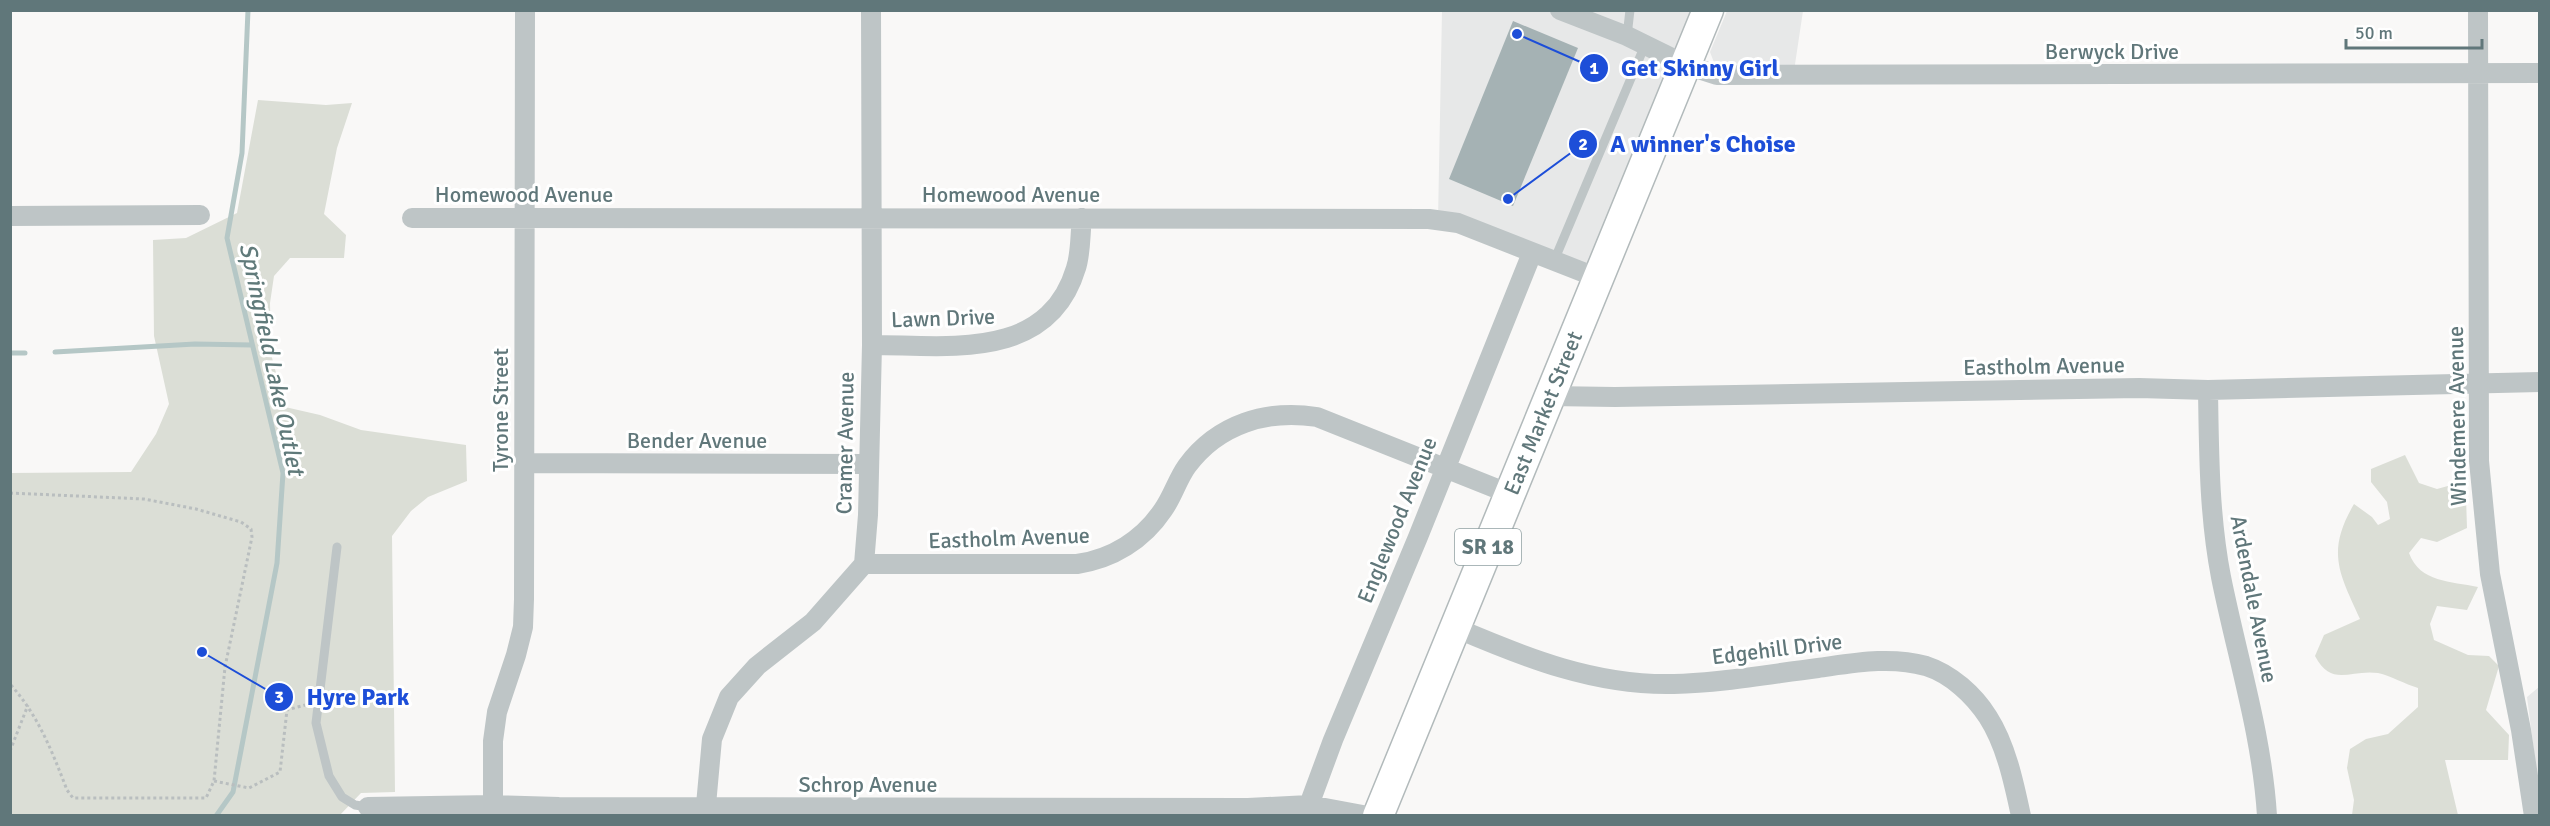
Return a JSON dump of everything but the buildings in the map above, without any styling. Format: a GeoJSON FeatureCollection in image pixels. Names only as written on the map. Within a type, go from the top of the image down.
{"type":"FeatureCollection","features":[{"type":"Feature","properties":{"kind":"main road","name":"East Market Street"},"geometry":{"type":"LineString","coordinates":[[1378,816],[1708,10]]}},
{"type":"Feature","properties":{"kind":"street","name":"Tyrone Street"},"geometry":{"type":"LineString","coordinates":[[493,805],[493,741],[497,712],[516,656],[522,627],[525,10]]}},
{"type":"Feature","properties":{"kind":"street","name":"Cramer Avenue"},"geometry":{"type":"LineString","coordinates":[[864,564],[868,515],[872,345],[870,218],[872,10]]}},
{"type":"Feature","properties":{"kind":"street","name":"Berwyck Drive"},"geometry":{"type":"LineString","coordinates":[[1560,10],[1627,36],[1686,65],[1717,75],[2540,73]]}},
{"type":"Feature","properties":{"kind":"street","name":"Windemere Avenue"},"geometry":{"type":"LineString","coordinates":[[2478,10],[2479,461],[2490,574],[2521,730],[2534,816]]}},
{"type":"Feature","properties":{"kind":"street"},"geometry":{"type":"LineString","coordinates":[[10,216],[200,215]]}},
{"type":"Feature","properties":{"kind":"street","name":"Homewood Avenue"},"geometry":{"type":"LineString","coordinates":[[412,218],[1429,219],[1458,223],[1598,278]]}},
{"type":"Feature","properties":{"kind":"street","name":"Lawn Drive"},"geometry":{"type":"LineString","coordinates":[[872,345],[977,345],[1019,335],[1047,315],[1070,284],[1077,267],[1082,218]]}},
{"type":"Feature","properties":{"kind":"street","name":"Englewood Avenue"},"geometry":{"type":"LineString","coordinates":[[1309,805],[1333,740],[1532,253]]}},
{"type":"Feature","properties":{"kind":"street","name":"Eastholm Avenue"},"geometry":{"type":"LineString","coordinates":[[1549,396],[1615,397],[2139,388],[2208,390],[2540,382]]}},
{"type":"Feature","properties":{"kind":"street","name":"Ardendale Avenue"},"geometry":{"type":"LineString","coordinates":[[2208,390],[2210,486],[2218,552],[2259,745],[2267,816]]}},
{"type":"Feature","properties":{"kind":"street","name":"Eastholm Avenue"},"geometry":{"type":"LineString","coordinates":[[864,564],[1077,564],[1105,558],[1133,542],[1152,525],[1197,453],[1225,431],[1260,417],[1289,414],[1317,417],[1510,494]]}},
{"type":"Feature","properties":{"kind":"street","name":"Bender Avenue"},"geometry":{"type":"LineString","coordinates":[[524,463],[869,464]]}},
{"type":"Feature","properties":{"kind":"street"},"geometry":{"type":"LineString","coordinates":[[705,811],[712,739],[729,697],[756,666],[813,622],[864,564]]}},
{"type":"Feature","properties":{"kind":"street","name":"Edgehill Drive"},"geometry":{"type":"LineString","coordinates":[[1456,628],[1517,654],[1574,673],[1644,683],[1715,682],[1885,660],[1928,667],[1942,673],[1965,690],[1989,718],[2011,778],[2021,816]]}},
{"type":"Feature","properties":{"kind":"street","name":"Schrop Avenue"},"geometry":{"type":"LineString","coordinates":[[368,807],[493,805],[705,811],[1248,808],[1309,805],[1368,816]]}},
{"type":"Feature","properties":{"kind":"lane"},"geometry":{"type":"LineString","coordinates":[[1627,36],[1630,10]]}},
{"type":"Feature","properties":{"kind":"lane"},"geometry":{"type":"LineString","coordinates":[[1554,261],[1645,45]]}},
{"type":"Feature","properties":{"kind":"lane"},"geometry":{"type":"LineString","coordinates":[[337,548],[316,723],[328,776],[342,797],[356,805],[368,807]]}},
{"type":"Feature","properties":{"kind":"path"},"geometry":{"type":"LineString","coordinates":[[10,493],[144,499],[196,509],[242,522],[251,529],[252,537],[225,667],[214,781],[206,798],[74,798],[67,790],[54,757],[28,705],[10,684]]}},
{"type":"Feature","properties":{"kind":"path"},"geometry":{"type":"LineString","coordinates":[[214,781],[249,788],[280,772],[287,710],[318,701]]}},
{"type":"Feature","properties":{"kind":"path"},"geometry":{"type":"LineString","coordinates":[[10,751],[28,705]]}},
{"type":"Feature","properties":{"kind":"shaded area"},"geometry":{"type":"Polygon","coordinates":[[[1442,11],[1708,11],[1598,278],[1438,220],[1442,11]]]}},
{"type":"Feature","properties":{"kind":"shaded area"},"geometry":{"type":"Polygon","coordinates":[[[1727,11],[1803,11],[1794,71],[1715,65],[1710,52],[1727,11]]]}},
{"type":"Feature","properties":{"kind":"shaded area"},"geometry":{"type":"Polygon","coordinates":[[[258,100],[326,105],[352,103],[337,148],[324,214],[346,235],[344,258],[290,258],[274,276],[270,303],[271,354],[285,407],[320,415],[361,430],[466,445],[467,481],[428,497],[411,511],[392,536],[395,792],[361,793],[340,815],[11,815],[10,473],[131,472],[156,434],[169,404],[154,336],[153,240],[186,238],[237,213],[258,100]]]}},
{"type":"Feature","properties":{"kind":"shaded area"},"geometry":{"type":"Polygon","coordinates":[[[2405,455],[2419,483],[2437,489],[2455,484],[2466,497],[2467,528],[2437,542],[2421,538],[2409,553],[2414,563],[2429,575],[2447,582],[2478,587],[2467,610],[2437,606],[2430,624],[2434,640],[2468,655],[2489,656],[2499,666],[2486,710],[2509,735],[2508,760],[2445,760],[2458,815],[2352,815],[2354,800],[2347,768],[2350,749],[2366,739],[2388,734],[2418,707],[2418,688],[2378,673],[2342,675],[2328,672],[2315,656],[2324,635],[2360,619],[2341,575],[2339,562],[2338,549],[2345,521],[2354,504],[2372,517],[2378,525],[2390,519],[2387,502],[2371,482],[2371,469],[2405,455]]]}},
{"type":"Feature","properties":{"kind":"shaded area"},"geometry":{"type":"Polygon","coordinates":[[[2539,687],[2539,790],[2527,697],[2539,687]]]}},
{"type":"Feature","properties":{"kind":"waterway","name":"Springfield Lake Outlet"},"geometry":{"type":"LineString","coordinates":[[216,816],[233,792],[277,563],[283,473],[227,238],[242,153],[248,10]]}},
{"type":"Feature","properties":{"kind":"waterway"},"geometry":{"type":"LineString","coordinates":[[55,352],[195,344],[252,345]]}},
{"type":"Feature","properties":{"kind":"waterway"},"geometry":{"type":"LineString","coordinates":[[10,353],[25,353]]}},
{"type":"Feature","properties":{"kind":"place","name":"Get Skinny Girl"},"geometry":{"type":"Point","coordinates":[1517,34]}},
{"type":"Feature","properties":{"kind":"place","name":"A winner's Choise"},"geometry":{"type":"Point","coordinates":[1508,199]}},
{"type":"Feature","properties":{"kind":"place","name":"Hyre Park"},"geometry":{"type":"Point","coordinates":[202,652]}}]}
